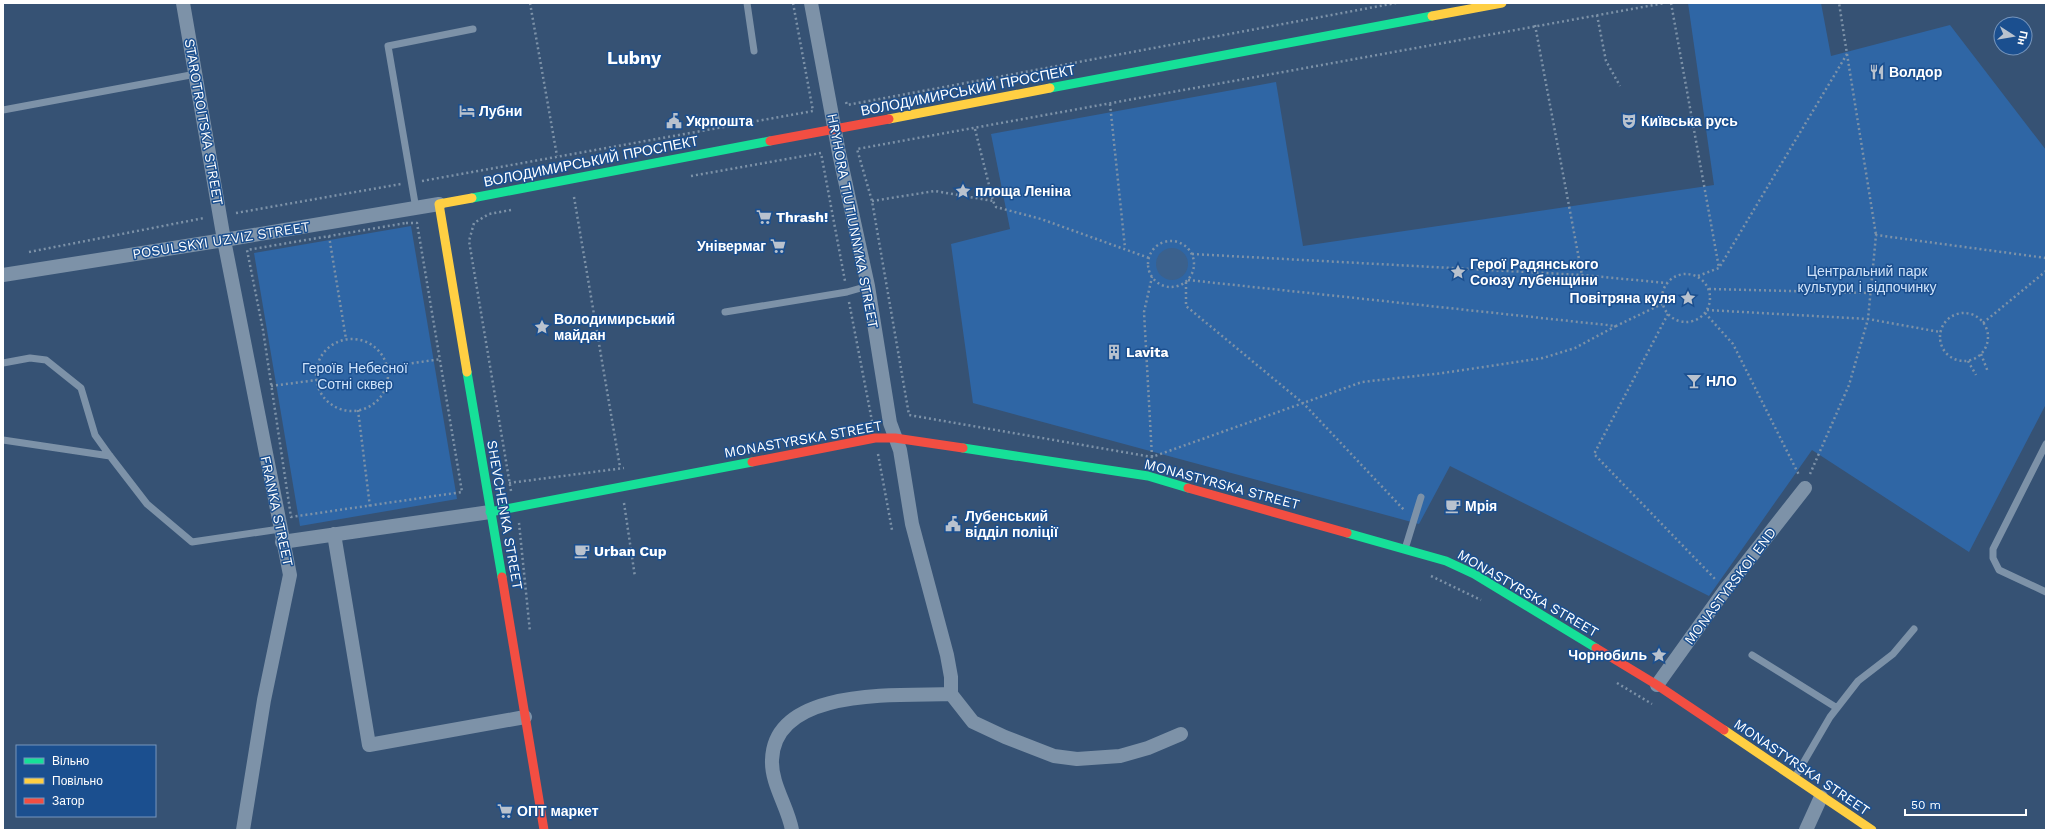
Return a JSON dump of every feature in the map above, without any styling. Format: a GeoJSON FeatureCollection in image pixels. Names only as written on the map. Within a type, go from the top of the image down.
{"type":"FeatureCollection","features":[{"type":"Feature","properties":{"kind":"main road","name":"ВОЛОДИМИРСЬКИЙ ПРОСПЕКТ"},"geometry":{"type":"LineString","coordinates":[[439,204],[1502,3]]}},
{"type":"Feature","properties":{"kind":"main road","name":"SHEVCHENKA STREET"},"geometry":{"type":"LineString","coordinates":[[439,204],[544,830]]}},
{"type":"Feature","properties":{"kind":"main road","name":"MONASTYRSKA STREET"},"geometry":{"type":"LineString","coordinates":[[490,512],[875,438],[895,438],[1148,476],[1446,561],[1474,574],[1657,685],[1821,798],[1872,830]]}},
{"type":"Feature","properties":{"kind":"street","name":"STAROTROITSKA STREET"},"geometry":{"type":"LineString","coordinates":[[183,3],[224,240]]}},
{"type":"Feature","properties":{"kind":"street","name":"HRYHORA TIUTIUNNYKA STREET"},"geometry":{"type":"LineString","coordinates":[[811,3],[834,129],[868,286],[890,423],[900,450],[912,524],[947,656],[951,676],[951,694]]}},
{"type":"Feature","properties":{"kind":"street","name":"POSULSKYI UZVIZ STREET"},"geometry":{"type":"LineString","coordinates":[[3,275],[416,209],[439,204]]}},
{"type":"Feature","properties":{"kind":"street","name":"FRANKA STREET"},"geometry":{"type":"LineString","coordinates":[[224,240],[290,575],[264,700],[243,830]]}},
{"type":"Feature","properties":{"kind":"street","name":"MONASTYRSKOI END"},"geometry":{"type":"LineString","coordinates":[[1657,685],[1725,590],[1805,488]]}},
{"type":"Feature","properties":{"kind":"street"},"geometry":{"type":"LineString","coordinates":[[281,535],[334,534],[490,512]]}},
{"type":"Feature","properties":{"kind":"street"},"geometry":{"type":"LineString","coordinates":[[334,534],[369,745],[525,717]]}},
{"type":"Feature","properties":{"kind":"street"},"geometry":{"type":"LineString","coordinates":[[792,830],[789,814],[775,780],[772,761],[773,750],[781,732],[795,718],[836,700],[868,697],[951,694],[973,722],[1005,737],[1054,756],[1077,759],[1120,756],[1148,748],[1181,734]]}},
{"type":"Feature","properties":{"kind":"street"},"geometry":{"type":"LineString","coordinates":[[1806,830],[1821,798]]}},
{"type":"Feature","properties":{"kind":"street"},"geometry":{"type":"LineString","coordinates":[[789,814],[802,830]]}},
{"type":"Feature","properties":{"kind":"lane"},"geometry":{"type":"LineString","coordinates":[[747,3],[754,51]]}},
{"type":"Feature","properties":{"kind":"lane"},"geometry":{"type":"LineString","coordinates":[[416,209],[388,46],[473,29]]}},
{"type":"Feature","properties":{"kind":"lane"},"geometry":{"type":"LineString","coordinates":[[3,110],[196,74]]}},
{"type":"Feature","properties":{"kind":"lane"},"geometry":{"type":"LineString","coordinates":[[725,312],[847,292],[868,286]]}},
{"type":"Feature","properties":{"kind":"lane"},"geometry":{"type":"LineString","coordinates":[[3,363],[30,358],[46,360],[62,371],[81,388],[95,435],[110,456],[147,504],[192,542],[281,535]]}},
{"type":"Feature","properties":{"kind":"lane"},"geometry":{"type":"LineString","coordinates":[[3,440],[110,456]]}},
{"type":"Feature","properties":{"kind":"lane"},"geometry":{"type":"LineString","coordinates":[[2046,444],[1993,550],[1994,558],[2000,570],[2046,592]]}},
{"type":"Feature","properties":{"kind":"lane"},"geometry":{"type":"LineString","coordinates":[[1405,550],[1415,522],[1421,497]]}},
{"type":"Feature","properties":{"kind":"lane"},"geometry":{"type":"LineString","coordinates":[[1794,779],[1837,708],[1858,681],[1893,654],[1914,630]]}},
{"type":"Feature","properties":{"kind":"lane"},"geometry":{"type":"LineString","coordinates":[[1752,655],[1837,708]]}},
{"type":"Feature","properties":{"kind":"path"},"geometry":{"type":"LineString","coordinates":[[530,3],[557,156]]}},
{"type":"Feature","properties":{"kind":"path"},"geometry":{"type":"LineString","coordinates":[[236,213],[813,111],[793,3]]}},
{"type":"Feature","properties":{"kind":"path"},"geometry":{"type":"LineString","coordinates":[[847,105],[1396,3]]}},
{"type":"Feature","properties":{"kind":"path"},"geometry":{"type":"LineString","coordinates":[[1662,304],[1575,348],[1543,358],[1362,382],[1304,404],[1152,457],[909,415],[872,201],[857,150],[1535,25],[1665,3]]}},
{"type":"Feature","properties":{"kind":"path"},"geometry":{"type":"LineString","coordinates":[[1671,3],[1719,268]]}},
{"type":"Feature","properties":{"kind":"path"},"geometry":{"type":"LineString","coordinates":[[1805,488],[1815,460],[1849,385],[1868,319],[1876,235],[1839,3]]}},
{"type":"Feature","properties":{"kind":"path"},"geometry":{"type":"LineString","coordinates":[[1597,15],[1606,61],[1620,86]]}},
{"type":"Feature","properties":{"kind":"path"},"geometry":{"type":"LineString","coordinates":[[1535,25],[1582,275]]}},
{"type":"Feature","properties":{"kind":"path"},"geometry":{"type":"LineString","coordinates":[[1698,276],[1719,268],[1847,54]]}},
{"type":"Feature","properties":{"kind":"path"},"geometry":{"type":"LineString","coordinates":[[1110,104],[1125,248]]}},
{"type":"Feature","properties":{"kind":"path"},"geometry":{"type":"LineString","coordinates":[[975,129],[993,201],[996,207],[1041,218],[1149,258]]}},
{"type":"Feature","properties":{"kind":"path"},"geometry":{"type":"LineString","coordinates":[[688,176],[821,153]]}},
{"type":"Feature","properties":{"kind":"path"},"geometry":{"type":"LineString","coordinates":[[872,201],[935,191],[993,201]]}},
{"type":"Feature","properties":{"kind":"path"},"geometry":{"type":"LineString","coordinates":[[566,198],[581,195]]}},
{"type":"Feature","properties":{"kind":"path"},"geometry":{"type":"LineString","coordinates":[[574,197],[620,467]]}},
{"type":"Feature","properties":{"kind":"path"},"geometry":{"type":"LineString","coordinates":[[509,483],[469,241],[474,223],[489,214],[512,210]]}},
{"type":"Feature","properties":{"kind":"path"},"geometry":{"type":"LineString","coordinates":[[29,252],[204,218]]}},
{"type":"Feature","properties":{"kind":"path"},"geometry":{"type":"LineString","coordinates":[[346,339],[329,236],[247,250],[292,517],[370,507],[462,492],[441,359],[417,223],[406,223]]}},
{"type":"Feature","properties":{"kind":"path"},"geometry":{"type":"LineString","coordinates":[[1876,235],[2046,258]]}},
{"type":"Feature","properties":{"kind":"path"},"geometry":{"type":"LineString","coordinates":[[1148,476],[1152,457],[1144,312],[1152,277],[1148,265],[1149,258],[1152,251],[1160,244],[1168,241],[1176,241],[1184,244],[1192,254],[1194,263],[1193,271],[1187,281],[1182,285],[1171,287],[1163,286],[1152,277]]}},
{"type":"Feature","properties":{"kind":"path"},"geometry":{"type":"LineString","coordinates":[[1192,254],[1582,275],[1667,283]]}},
{"type":"Feature","properties":{"kind":"path"},"geometry":{"type":"LineString","coordinates":[[1983,323],[2046,271]]}},
{"type":"Feature","properties":{"kind":"path"},"geometry":{"type":"LineString","coordinates":[[1690,273],[1698,276],[1704,281],[1709,289],[1710,297],[1705,313],[1690,322],[1674,319],[1668,314],[1662,304],[1663,289],[1667,283],[1682,274],[1690,273]]}},
{"type":"Feature","properties":{"kind":"path"},"geometry":{"type":"LineString","coordinates":[[1187,281],[1616,326]]}},
{"type":"Feature","properties":{"kind":"path"},"geometry":{"type":"LineString","coordinates":[[1187,281],[1186,306],[1304,404],[1415,522]]}},
{"type":"Feature","properties":{"kind":"path"},"geometry":{"type":"LineString","coordinates":[[1709,289],[1871,293]]}},
{"type":"Feature","properties":{"kind":"path"},"geometry":{"type":"LineString","coordinates":[[1707,310],[1868,319],[1940,332]]}},
{"type":"Feature","properties":{"kind":"path"},"geometry":{"type":"LineString","coordinates":[[1705,313],[1733,344],[1805,488]]}},
{"type":"Feature","properties":{"kind":"path"},"geometry":{"type":"LineString","coordinates":[[1969,313],[1983,323],[1987,332],[1987,342],[1976,358],[1968,361],[1958,361],[1951,358],[1943,351],[1940,343],[1940,332],[1943,324],[1950,317],[1958,314],[1969,313]]}},
{"type":"Feature","properties":{"kind":"path"},"geometry":{"type":"LineString","coordinates":[[1668,314],[1594,454],[1725,590]]}},
{"type":"Feature","properties":{"kind":"path"},"geometry":{"type":"LineString","coordinates":[[346,339],[364,340],[375,346],[386,360],[388,372],[385,389],[374,403],[358,410],[350,411],[329,402],[321,392],[317,380],[317,368],[323,353],[332,344],[346,339]]}},
{"type":"Feature","properties":{"kind":"path"},"geometry":{"type":"LineString","coordinates":[[1980,354],[1988,372]]}},
{"type":"Feature","properties":{"kind":"path"},"geometry":{"type":"LineString","coordinates":[[387,367],[441,359]]}},
{"type":"Feature","properties":{"kind":"path"},"geometry":{"type":"LineString","coordinates":[[1968,361],[1976,375]]}},
{"type":"Feature","properties":{"kind":"path"},"geometry":{"type":"LineString","coordinates":[[271,386],[317,380]]}},
{"type":"Feature","properties":{"kind":"path"},"geometry":{"type":"LineString","coordinates":[[358,410],[370,507]]}},
{"type":"Feature","properties":{"kind":"path"},"geometry":{"type":"LineString","coordinates":[[877,451],[892,530]]}},
{"type":"Feature","properties":{"kind":"path"},"geometry":{"type":"LineString","coordinates":[[624,503],[635,577]]}},
{"type":"Feature","properties":{"kind":"path"},"geometry":{"type":"LineString","coordinates":[[1427,574],[1482,601]]}},
{"type":"Feature","properties":{"kind":"path"},"geometry":{"type":"LineString","coordinates":[[1612,680],[1652,705]]}},
{"type":"Feature","properties":{"kind":"green space","name":"Центральний парк культури і відпочинку"},"geometry":{"type":"Polygon","coordinates":[[[1688,3],[1821,3],[1831,56],[1950,25],[2046,150],[2046,404],[1969,552],[1812,450],[1709,596],[1450,466],[1419,524],[973,403],[951,244],[1010,229],[991,134],[1276,82],[1303,246],[1714,185],[1688,3]]]}},
{"type":"Feature","properties":{"kind":"green space","name":"Героїв Небесної Сотні сквер"},"geometry":{"type":"Polygon","coordinates":[[[411,226],[457,499],[300,526],[254,253],[411,226]]]}},
{"type":"Feature","properties":{"kind":"shaded area"},"geometry":{"type":"Polygon","coordinates":[[[1169,248],[1175,248],[1184,252],[1188,264],[1184,276],[1175,280],[1169,280],[1160,276],[1156,267],[1156,261],[1160,252],[1169,248]]]}},
{"type":"Feature","properties":{"kind":"traffic: fast"},"geometry":{"type":"LineString","coordinates":[[1050,88],[1432,16]]}},
{"type":"Feature","properties":{"kind":"traffic: fast"},"geometry":{"type":"LineString","coordinates":[[472,198],[770,141]]}},
{"type":"Feature","properties":{"kind":"traffic: fast"},"geometry":{"type":"LineString","coordinates":[[467,372],[502,577]]}},
{"type":"Feature","properties":{"kind":"traffic: fast"},"geometry":{"type":"LineString","coordinates":[[963,448],[1148,476],[1188,488]]}},
{"type":"Feature","properties":{"kind":"traffic: fast"},"geometry":{"type":"LineString","coordinates":[[490,512],[752,462]]}},
{"type":"Feature","properties":{"kind":"traffic: fast"},"geometry":{"type":"LineString","coordinates":[[1347,533],[1446,561],[1474,574],[1596,648]]}},
{"type":"Feature","properties":{"kind":"traffic: slow"},"geometry":{"type":"LineString","coordinates":[[1432,16],[1502,3]]}},
{"type":"Feature","properties":{"kind":"traffic: slow"},"geometry":{"type":"LineString","coordinates":[[889,119],[1050,88]]}},
{"type":"Feature","properties":{"kind":"traffic: slow"},"geometry":{"type":"LineString","coordinates":[[467,372],[439,204],[472,198]]}},
{"type":"Feature","properties":{"kind":"traffic: slow"},"geometry":{"type":"LineString","coordinates":[[1724,730],[1872,830]]}},
{"type":"Feature","properties":{"kind":"traffic: jam"},"geometry":{"type":"LineString","coordinates":[[770,141],[889,119]]}},
{"type":"Feature","properties":{"kind":"traffic: jam"},"geometry":{"type":"LineString","coordinates":[[752,462],[875,438],[895,438],[963,448]]}},
{"type":"Feature","properties":{"kind":"traffic: jam"},"geometry":{"type":"LineString","coordinates":[[1188,488],[1347,533]]}},
{"type":"Feature","properties":{"kind":"traffic: jam"},"geometry":{"type":"LineString","coordinates":[[502,577],[544,830]]}},
{"type":"Feature","properties":{"kind":"traffic: jam"},"geometry":{"type":"LineString","coordinates":[[1596,648],[1657,685],[1724,730]]}},
{"type":"Feature","properties":{"kind":"place","name":"Волдор"},"geometry":{"type":"Point","coordinates":[1877,72]}},
{"type":"Feature","properties":{"kind":"place","name":"Лубни"},"geometry":{"type":"Point","coordinates":[467,111]}},
{"type":"Feature","properties":{"kind":"place","name":"Укрпошта"},"geometry":{"type":"Point","coordinates":[674,121]}},
{"type":"Feature","properties":{"kind":"place","name":"Київська русь"},"geometry":{"type":"Point","coordinates":[1629,121]}},
{"type":"Feature","properties":{"kind":"place","name":"площа Леніна"},"geometry":{"type":"Point","coordinates":[963,191]}},
{"type":"Feature","properties":{"kind":"place","name":"Thrash!"},"geometry":{"type":"Point","coordinates":[764,217]}},
{"type":"Feature","properties":{"kind":"place","name":"Універмаг"},"geometry":{"type":"Point","coordinates":[778,246]}},
{"type":"Feature","properties":{"kind":"place","name":"Герої Радянського Союзу лубенщини"},"geometry":{"type":"Point","coordinates":[1458,272]}},
{"type":"Feature","properties":{"kind":"place","name":"Повітряна куля"},"geometry":{"type":"Point","coordinates":[1688,298]}},
{"type":"Feature","properties":{"kind":"place","name":"Володимирський майдан"},"geometry":{"type":"Point","coordinates":[542,327]}},
{"type":"Feature","properties":{"kind":"place","name":"Lavita"},"geometry":{"type":"Point","coordinates":[1114,352]}},
{"type":"Feature","properties":{"kind":"place","name":"НЛО"},"geometry":{"type":"Point","coordinates":[1694,381]}},
{"type":"Feature","properties":{"kind":"place","name":"Мрія"},"geometry":{"type":"Point","coordinates":[1453,506]}},
{"type":"Feature","properties":{"kind":"place","name":"Лубенський відділ поліції"},"geometry":{"type":"Point","coordinates":[953,524]}},
{"type":"Feature","properties":{"kind":"place","name":"Urban Cup"},"geometry":{"type":"Point","coordinates":[582,551]}},
{"type":"Feature","properties":{"kind":"place","name":"Чорнобиль"},"geometry":{"type":"Point","coordinates":[1659,655]}},
{"type":"Feature","properties":{"kind":"place","name":"ОПТ маркет"},"geometry":{"type":"Point","coordinates":[505,811]}},
{"type":"Feature","properties":{"kind":"district","name":"Lubny"},"geometry":{"type":"Point","coordinates":[634,57]}}]}
